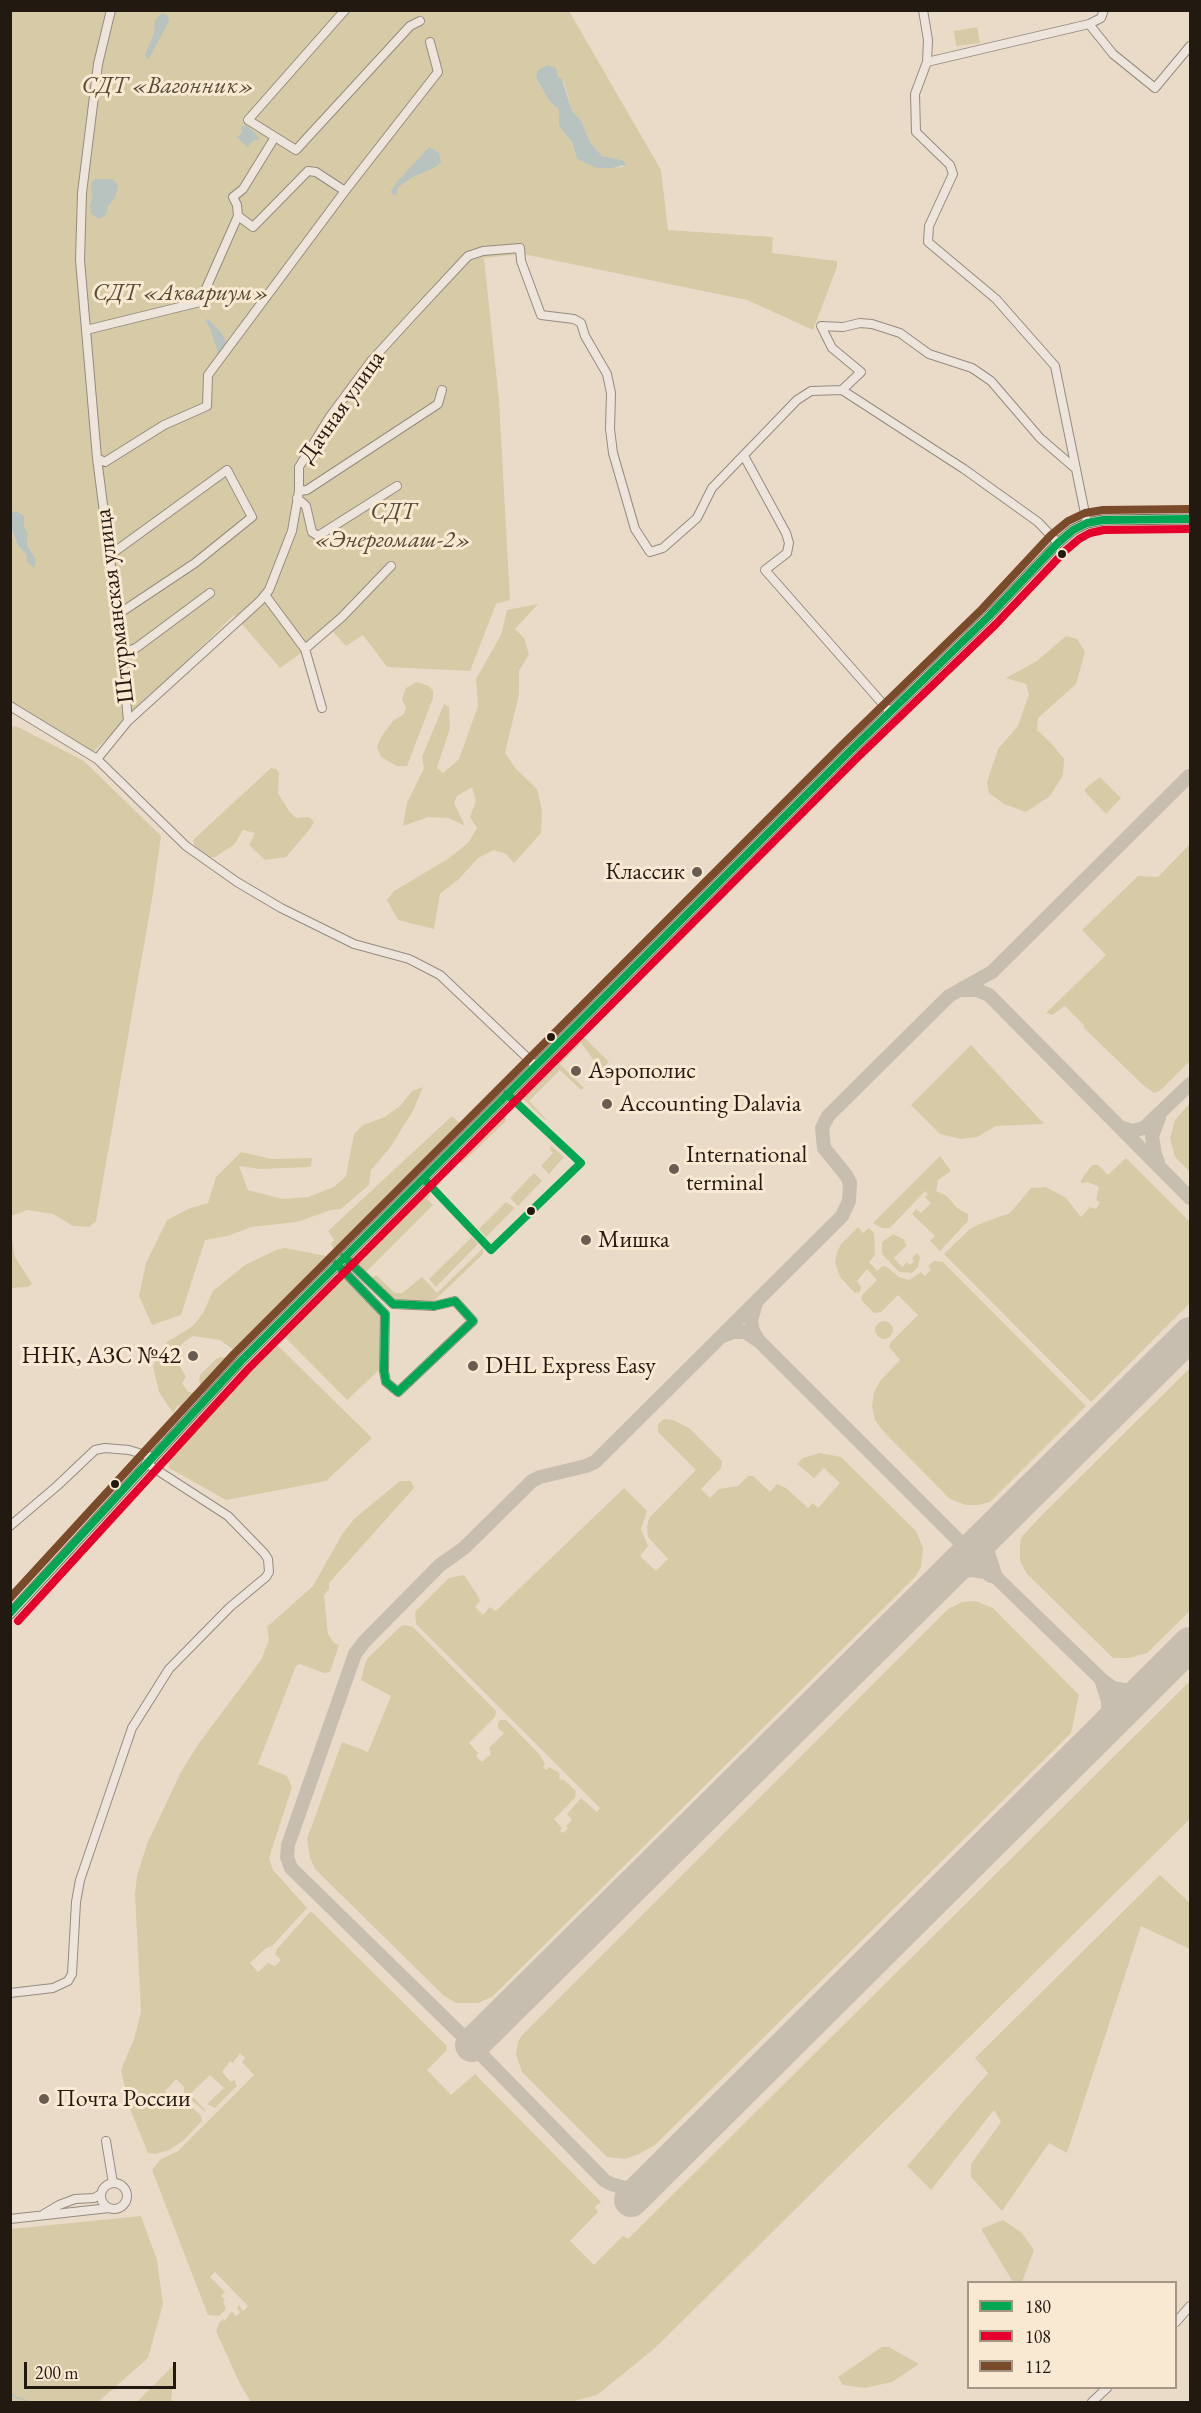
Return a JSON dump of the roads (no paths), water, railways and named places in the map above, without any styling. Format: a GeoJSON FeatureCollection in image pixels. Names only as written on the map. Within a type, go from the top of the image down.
{"type":"FeatureCollection","features":[{"type":"Feature","properties":{"kind":"main road"},"geometry":{"type":"LineString","coordinates":[[10,1614],[241,1361],[890,712],[989,616],[1058,543],[1073,530],[1087,523],[1117,518],[1191,519]]}},
{"type":"Feature","properties":{"kind":"street","name":"Штурманская улица"},"geometry":{"type":"LineString","coordinates":[[97,759],[128,721],[122,653],[97,458],[80,260],[82,193],[98,64],[111,10]]}},
{"type":"Feature","properties":{"kind":"street"},"geometry":{"type":"LineString","coordinates":[[345,10],[248,120],[296,150],[410,26],[420,21]]}},
{"type":"Feature","properties":{"kind":"street"},"geometry":{"type":"LineString","coordinates":[[923,10],[928,40],[927,62],[915,94],[916,132],[950,165],[952,174],[929,226],[928,242],[996,299],[1055,366],[1087,523]]}},
{"type":"Feature","properties":{"kind":"street"},"geometry":{"type":"LineString","coordinates":[[927,62],[1089,24],[1101,18],[1104,10]]}},
{"type":"Feature","properties":{"kind":"street"},"geometry":{"type":"LineString","coordinates":[[1089,24],[1113,54],[1155,88],[1191,46]]}},
{"type":"Feature","properties":{"kind":"street"},"geometry":{"type":"LineString","coordinates":[[97,458],[105,462],[164,425],[207,406],[208,375],[345,191],[438,72],[429,42]]}},
{"type":"Feature","properties":{"kind":"street"},"geometry":{"type":"LineString","coordinates":[[86,330],[199,303],[238,216],[237,205],[233,197],[243,189],[275,137]]}},
{"type":"Feature","properties":{"kind":"street"},"geometry":{"type":"LineString","coordinates":[[238,216],[253,227],[308,171],[316,172],[345,191]]}},
{"type":"Feature","properties":{"kind":"street","name":"Дачная улица"},"geometry":{"type":"LineString","coordinates":[[128,721],[265,595],[273,583],[292,531],[301,464],[329,418],[379,352],[468,256],[493,249],[520,248],[521,261],[541,315],[578,321],[586,340],[606,370],[611,393],[610,429],[614,456],[635,529],[650,552],[663,548],[697,518],[712,488],[744,456]]}},
{"type":"Feature","properties":{"kind":"street"},"geometry":{"type":"LineString","coordinates":[[842,390],[861,372],[832,348],[820,326],[843,327],[866,323],[900,333],[923,351],[972,368],[988,379],[1040,438],[1076,469]]}},
{"type":"Feature","properties":{"kind":"street"},"geometry":{"type":"LineString","coordinates":[[397,486],[318,536],[312,532],[306,506],[298,495],[438,404],[442,390]]}},
{"type":"Feature","properties":{"kind":"street"},"geometry":{"type":"LineString","coordinates":[[890,712],[765,570],[788,554],[789,543],[786,533],[744,456],[797,400],[811,391],[842,390],[964,469],[1038,522],[1058,543]]}},
{"type":"Feature","properties":{"kind":"street"},"geometry":{"type":"LineString","coordinates":[[110,555],[227,470],[252,517],[195,563],[117,615]]}},
{"type":"Feature","properties":{"kind":"street"},"geometry":{"type":"LineString","coordinates":[[304,649],[342,617],[391,566]]}},
{"type":"Feature","properties":{"kind":"street"},"geometry":{"type":"LineString","coordinates":[[122,653],[136,648],[210,593]]}},
{"type":"Feature","properties":{"kind":"street"},"geometry":{"type":"LineString","coordinates":[[265,595],[304,649],[322,708]]}},
{"type":"Feature","properties":{"kind":"street"},"geometry":{"type":"LineString","coordinates":[[10,706],[97,759],[205,862],[281,908],[354,944],[409,959],[440,975],[536,1066]]}},
{"type":"Feature","properties":{"kind":"street"},"geometry":{"type":"LineString","coordinates":[[341,1261],[393,1304],[435,1306],[456,1302],[473,1322],[398,1392],[386,1382],[384,1371],[385,1314],[341,1261]]}},
{"type":"Feature","properties":{"kind":"street"},"geometry":{"type":"LineString","coordinates":[[10,1526],[52,1491],[95,1450],[105,1448],[129,1450],[149,1460],[228,1516],[264,1553],[268,1559],[269,1572],[230,1607],[169,1669],[132,1728],[80,1880],[76,1902],[72,1974],[68,1981],[53,1988],[10,1993]]}},
{"type":"Feature","properties":{"kind":"street"},"geometry":{"type":"LineString","coordinates":[[106,2141],[113,2183]]}},
{"type":"Feature","properties":{"kind":"street"},"geometry":{"type":"LineString","coordinates":[[10,2219],[40,2216],[102,2207],[118,2208],[126,2200],[124,2188],[113,2183],[105,2186],[101,2194],[94,2198],[75,2199],[40,2216]]}},
{"type":"Feature","properties":{"kind":"street"},"geometry":{"type":"LineString","coordinates":[[101,2194],[103,2202],[109,2208]]}},
{"type":"Feature","properties":{"kind":"street"},"geometry":{"type":"LineString","coordinates":[[1177,2321],[1191,2306]]}},
{"type":"Feature","properties":{"kind":"street"},"geometry":{"type":"LineString","coordinates":[[1092,2403],[1106,2389]]}},
{"type":"Feature","properties":{"kind":"waterway"},"geometry":{"type":"LineString","coordinates":[[10,2392],[13,2396],[30,2402]]}},
{"type":"Feature","properties":{"kind":"place","name":"Классик"},"geometry":{"type":"Point","coordinates":[697,872]}},
{"type":"Feature","properties":{"kind":"place","name":"Аэрополис"},"geometry":{"type":"Point","coordinates":[576,1071]}},
{"type":"Feature","properties":{"kind":"place","name":"Accounting Dalavia"},"geometry":{"type":"Point","coordinates":[607,1104]}},
{"type":"Feature","properties":{"kind":"place","name":"International terminal"},"geometry":{"type":"Point","coordinates":[674,1169]}},
{"type":"Feature","properties":{"kind":"place","name":"Мишка"},"geometry":{"type":"Point","coordinates":[586,1240]}},
{"type":"Feature","properties":{"kind":"place","name":"ННК, АЗС №42"},"geometry":{"type":"Point","coordinates":[193,1356]}},
{"type":"Feature","properties":{"kind":"place","name":"DHL Express Easy"},"geometry":{"type":"Point","coordinates":[473,1366]}},
{"type":"Feature","properties":{"kind":"place","name":"Почта России"},"geometry":{"type":"Point","coordinates":[44,2099]}},
{"type":"Feature","properties":{"kind":"park label","name":"СДТ «Вагонник»"},"geometry":{"type":"Point","coordinates":[168,86]}},
{"type":"Feature","properties":{"kind":"park label","name":"СДТ «Аквариум»"},"geometry":{"type":"Point","coordinates":[181,293]}},
{"type":"Feature","properties":{"kind":"park label","name":"СДТ «Энергомаш-2»"},"geometry":{"type":"Point","coordinates":[393,526]}}]}
